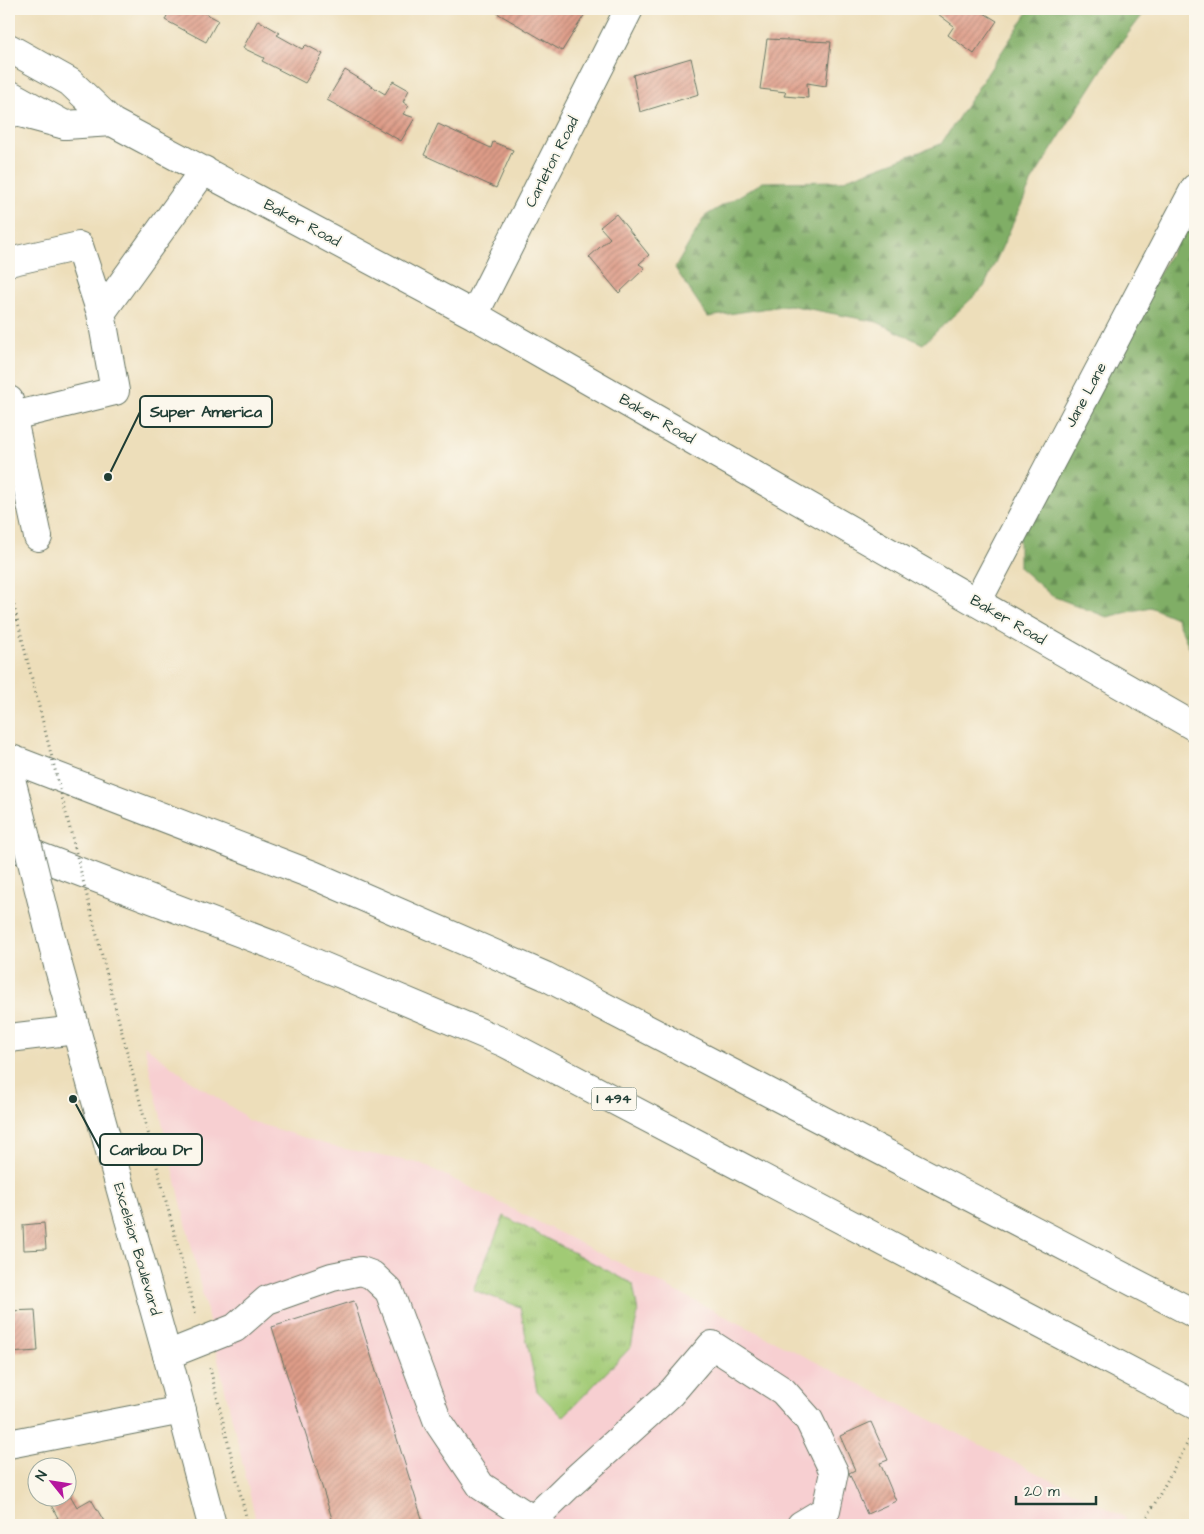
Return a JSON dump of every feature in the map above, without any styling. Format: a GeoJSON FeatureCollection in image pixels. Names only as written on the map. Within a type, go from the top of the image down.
{"type":"FeatureCollection","features":[{"type":"Feature","properties":{"kind":"main road","name":"Carleton Road"},"geometry":{"type":"LineString","coordinates":[[474,315],[629,9]]}},
{"type":"Feature","properties":{"kind":"main road","name":"Baker Road"},"geometry":{"type":"LineString","coordinates":[[9,48],[70,82],[112,122],[474,315],[1195,727]]}},
{"type":"Feature","properties":{"kind":"main road"},"geometry":{"type":"LineString","coordinates":[[9,94],[65,125]]}},
{"type":"Feature","properties":{"kind":"main road"},"geometry":{"type":"LineString","coordinates":[[9,110],[65,125],[112,122]]}},
{"type":"Feature","properties":{"kind":"main road"},"geometry":{"type":"LineString","coordinates":[[101,313],[204,170]]}},
{"type":"Feature","properties":{"kind":"main road","name":"Jane Lane"},"geometry":{"type":"LineString","coordinates":[[976,602],[1195,188]]}},
{"type":"Feature","properties":{"kind":"main road"},"geometry":{"type":"LineString","coordinates":[[9,262],[79,246],[101,313],[115,391],[10,410],[38,537]]}},
{"type":"Feature","properties":{"kind":"main road"},"geometry":{"type":"LineString","coordinates":[[9,758],[313,875],[545,976],[1195,1314]]}},
{"type":"Feature","properties":{"kind":"main road","name":"Excelsior Boulevard"},"geometry":{"type":"LineString","coordinates":[[9,771],[58,965],[167,1355],[212,1525]]}},
{"type":"Feature","properties":{"kind":"main road","name":"I 494"},"geometry":{"type":"LineString","coordinates":[[9,845],[270,944],[505,1043],[1195,1404]]}},
{"type":"Feature","properties":{"kind":"main road"},"geometry":{"type":"LineString","coordinates":[[9,1038],[76,1030]]}},
{"type":"Feature","properties":{"kind":"main road"},"geometry":{"type":"LineString","coordinates":[[167,1355],[235,1328],[267,1300],[332,1278],[361,1271],[372,1275],[389,1291],[438,1422],[481,1486],[537,1523],[568,1486],[671,1393],[712,1345],[783,1391],[809,1420],[834,1472],[826,1510],[801,1525]]}},
{"type":"Feature","properties":{"kind":"main road"},"geometry":{"type":"LineString","coordinates":[[9,1444],[182,1410]]}},
{"type":"Feature","properties":{"kind":"path"},"geometry":{"type":"LineString","coordinates":[[9,586],[109,982],[203,1341],[248,1525]]}},
{"type":"Feature","properties":{"kind":"path"},"geometry":{"type":"LineString","coordinates":[[1143,1525],[1195,1429]]}},
{"type":"Feature","properties":{"kind":"shaded area"},"geometry":{"type":"Polygon","coordinates":[[[144,1045],[191,1081],[242,1114],[247,1120],[335,1147],[423,1164],[1126,1518],[1122,1525],[257,1525],[144,1045]]]}},
{"type":"Feature","properties":{"kind":"green space"},"geometry":{"type":"Polygon","coordinates":[[[1030,9],[1147,9],[1108,60],[1033,179],[984,287],[923,344],[877,322],[789,305],[708,317],[675,268],[705,216],[763,182],[841,181],[941,144],[1030,9]]]}},
{"type":"Feature","properties":{"kind":"green space"},"geometry":{"type":"Polygon","coordinates":[[[1195,210],[1195,660],[1176,618],[1150,607],[1107,617],[1052,596],[1019,567],[1019,521],[1195,210]]]}},
{"type":"Feature","properties":{"kind":"green space"},"geometry":{"type":"Polygon","coordinates":[[[504,1216],[633,1284],[638,1312],[631,1347],[563,1417],[537,1391],[520,1307],[473,1290],[504,1216]]]}},
{"type":"Feature","properties":{"kind":"building"},"geometry":{"type":"Polygon","coordinates":[[[170,9],[197,9],[218,20],[206,42],[165,20],[170,9]]]}},
{"type":"Feature","properties":{"kind":"building"},"geometry":{"type":"Polygon","coordinates":[[[499,9],[588,9],[562,51],[497,13],[499,9]]]}},
{"type":"Feature","properties":{"kind":"building"},"geometry":{"type":"Polygon","coordinates":[[[935,9],[980,9],[997,21],[974,54],[948,35],[954,26],[934,11],[935,9]]]}},
{"type":"Feature","properties":{"kind":"building"},"geometry":{"type":"Polygon","coordinates":[[[258,20],[280,33],[277,35],[302,49],[306,45],[323,54],[305,83],[262,61],[264,58],[243,48],[258,20]]]}},
{"type":"Feature","properties":{"kind":"building"},"geometry":{"type":"Polygon","coordinates":[[[767,39],[831,42],[826,86],[807,83],[808,98],[784,96],[786,92],[760,89],[767,39]]]}},
{"type":"Feature","properties":{"kind":"building"},"geometry":{"type":"Polygon","coordinates":[[[691,58],[699,94],[640,112],[633,75],[691,58]]]}},
{"type":"Feature","properties":{"kind":"building"},"geometry":{"type":"Polygon","coordinates":[[[345,70],[385,94],[393,81],[409,90],[403,102],[409,106],[403,114],[415,118],[401,141],[327,100],[345,70]]]}},
{"type":"Feature","properties":{"kind":"building"},"geometry":{"type":"Polygon","coordinates":[[[438,124],[491,148],[493,142],[513,150],[496,188],[424,155],[438,124]]]}},
{"type":"Feature","properties":{"kind":"building"},"geometry":{"type":"Polygon","coordinates":[[[616,214],[649,255],[639,264],[645,268],[619,293],[589,257],[610,238],[600,227],[616,214]]]}},
{"type":"Feature","properties":{"kind":"building"},"geometry":{"type":"Polygon","coordinates":[[[44,1223],[46,1249],[24,1250],[23,1225],[44,1223]]]}},
{"type":"Feature","properties":{"kind":"building"},"geometry":{"type":"Polygon","coordinates":[[[354,1301],[424,1525],[334,1525],[272,1327],[354,1301]]]}},
{"type":"Feature","properties":{"kind":"building"},"geometry":{"type":"Polygon","coordinates":[[[35,1310],[38,1351],[9,1353],[9,1311],[35,1310]]]}},
{"type":"Feature","properties":{"kind":"building"},"geometry":{"type":"Polygon","coordinates":[[[871,1422],[888,1460],[880,1463],[896,1501],[867,1514],[849,1473],[855,1470],[840,1436],[871,1422]]]}},
{"type":"Feature","properties":{"kind":"building"},"geometry":{"type":"Polygon","coordinates":[[[91,1499],[105,1523],[101,1525],[44,1525],[58,1518],[52,1506],[77,1507],[91,1499]]]}},
{"type":"Feature","properties":{"kind":"place","name":"Super America"},"geometry":{"type":"Point","coordinates":[108,477]}},
{"type":"Feature","properties":{"kind":"place","name":"Caribou Dr"},"geometry":{"type":"Point","coordinates":[73,1099]}}]}
